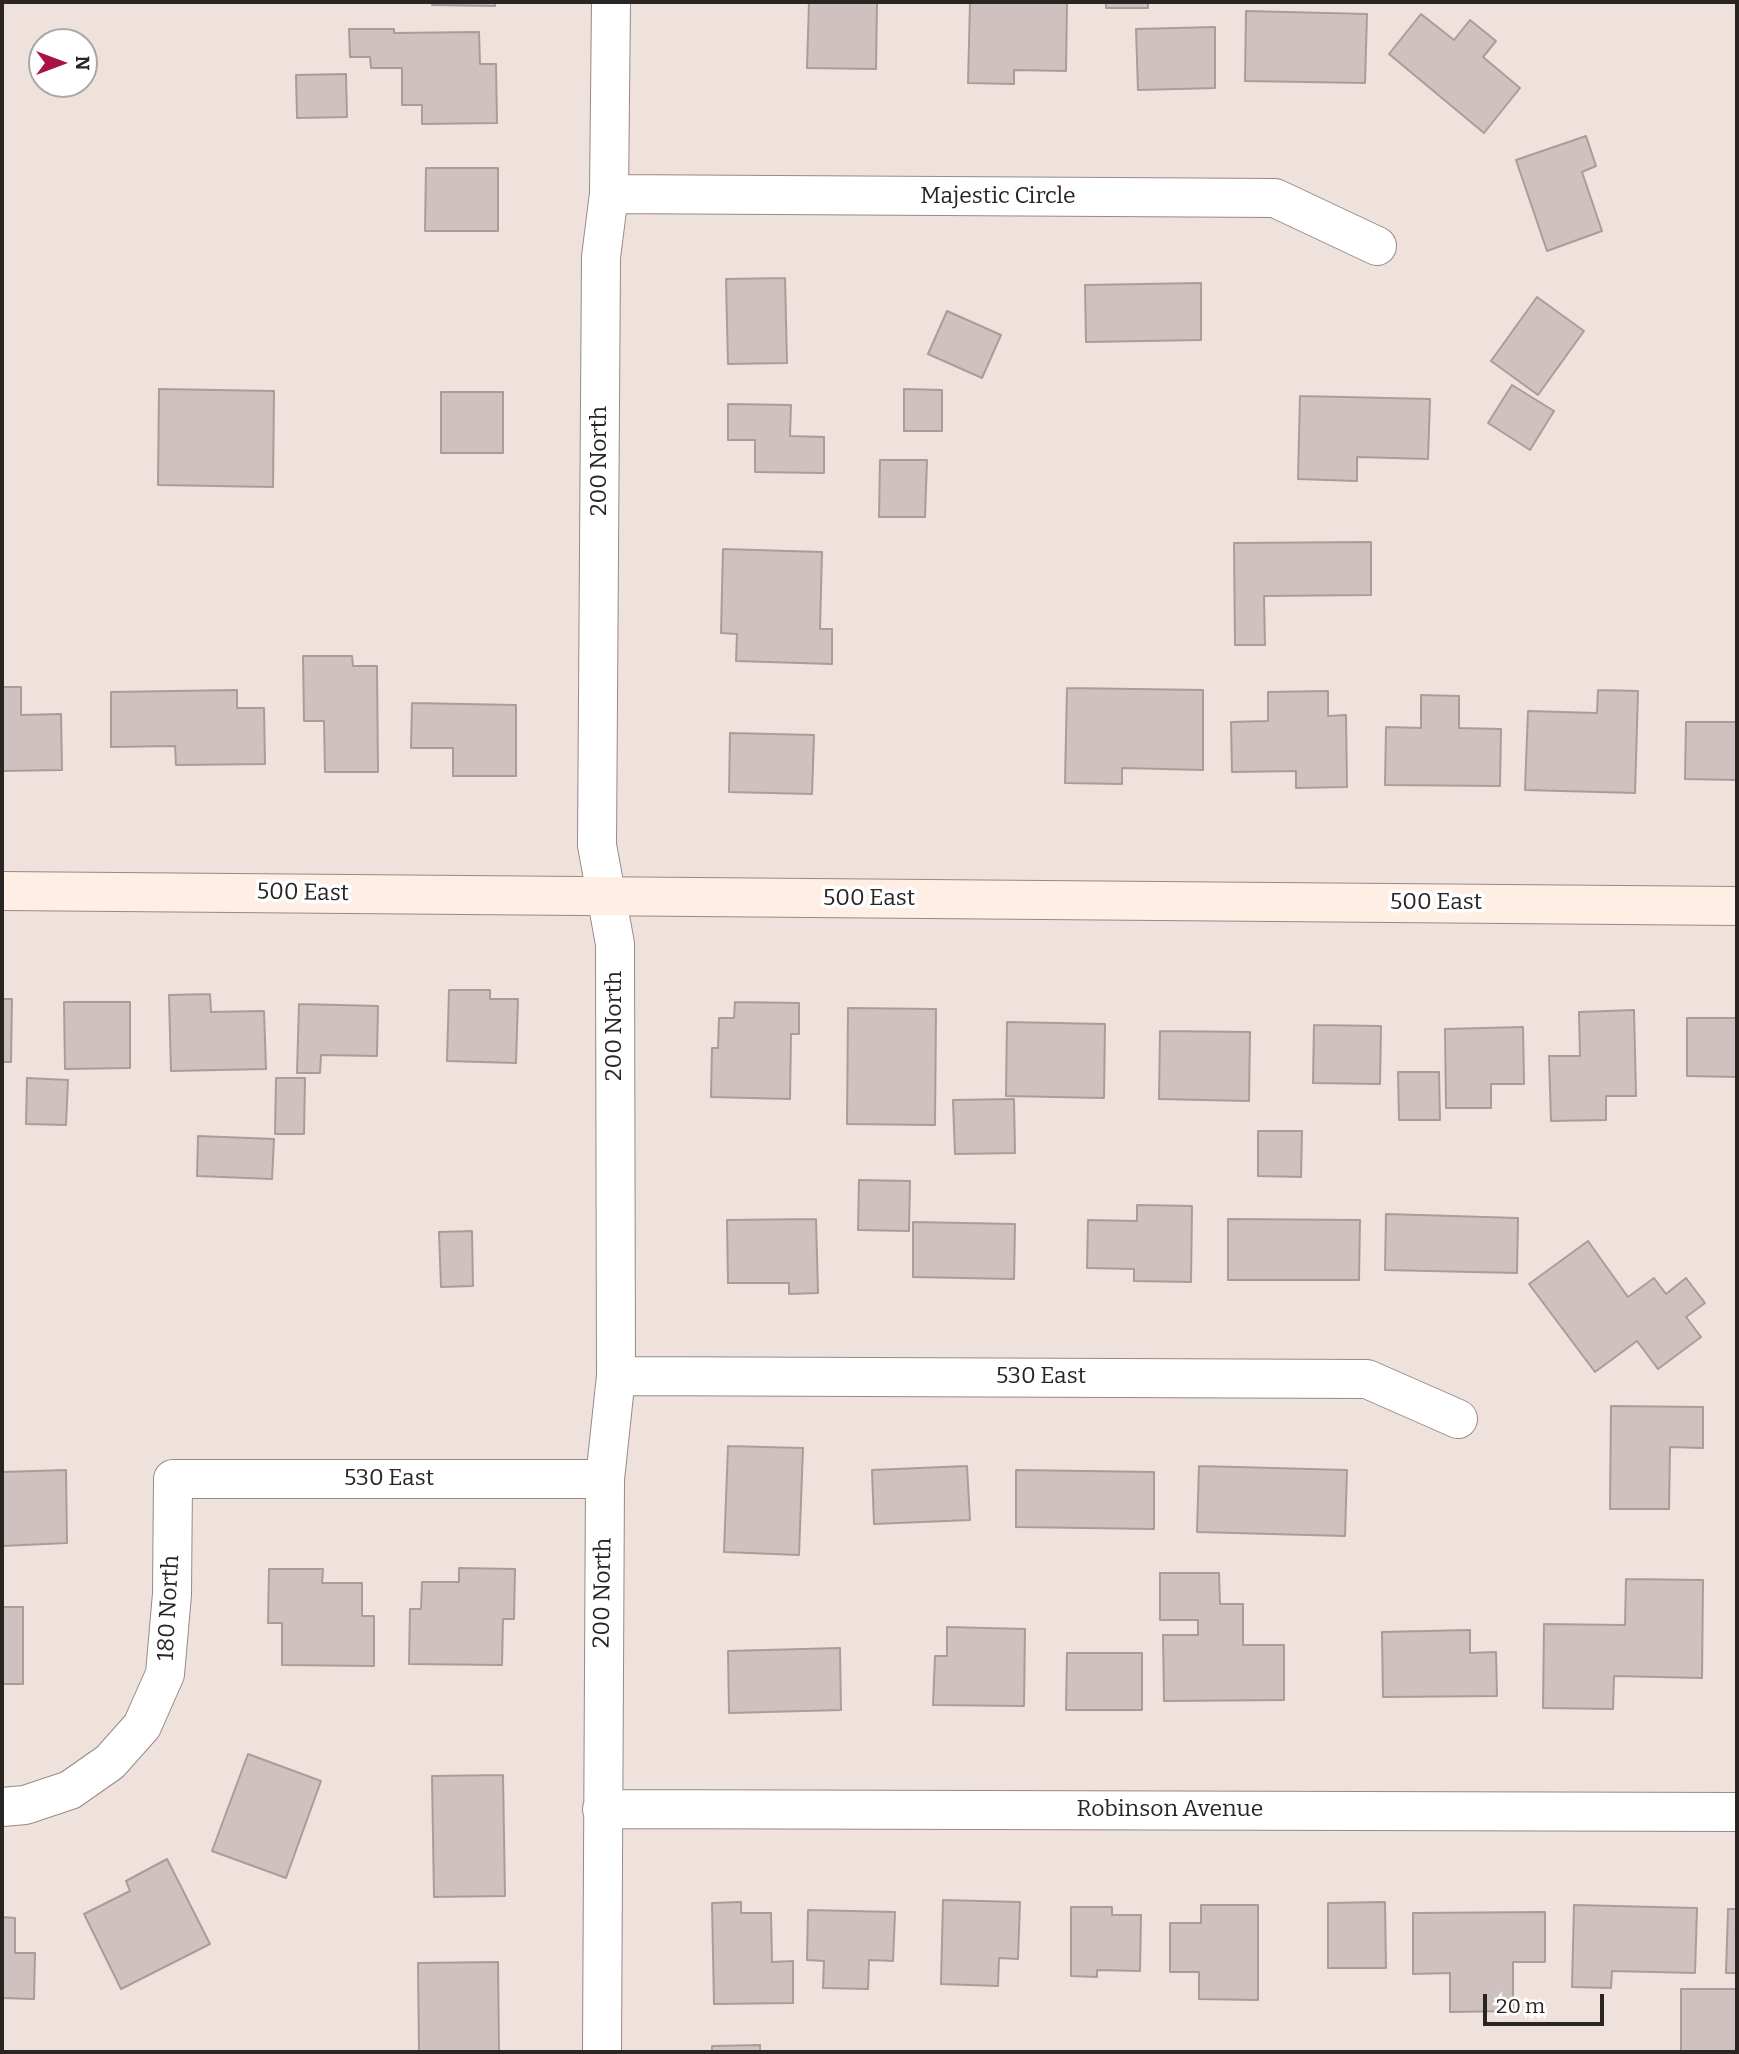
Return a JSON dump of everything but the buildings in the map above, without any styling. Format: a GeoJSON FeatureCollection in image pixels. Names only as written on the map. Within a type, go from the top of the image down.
{"type":"FeatureCollection","features":[{"type":"Feature","properties":{"kind":"street","name":"200 North"},"geometry":{"type":"LineString","coordinates":[[602,2052],[605,1479],[616,1376],[615,944],[597,837],[601,257],[609,194],[611,2]]}},
{"type":"Feature","properties":{"kind":"street","name":"Majestic Circle"},"geometry":{"type":"LineString","coordinates":[[609,194],[1275,198],[1377,246]]}},
{"type":"Feature","properties":{"kind":"street","name":"500 East"},"geometry":{"type":"LineString","coordinates":[[2,891],[1737,905]]}},
{"type":"Feature","properties":{"kind":"street","name":"530 East"},"geometry":{"type":"LineString","coordinates":[[616,1376],[1367,1379],[1458,1419]]}},
{"type":"Feature","properties":{"kind":"street","name":"530 East"},"geometry":{"type":"LineString","coordinates":[[173,1479],[605,1479]]}},
{"type":"Feature","properties":{"kind":"street","name":"180 North"},"geometry":{"type":"LineString","coordinates":[[2,1807],[25,1805],[69,1790],[110,1762],[142,1726],[165,1674],[172,1594],[173,1479]]}},
{"type":"Feature","properties":{"kind":"street","name":"Robinson Avenue"},"geometry":{"type":"LineString","coordinates":[[602,1809],[1737,1812]]}}]}
